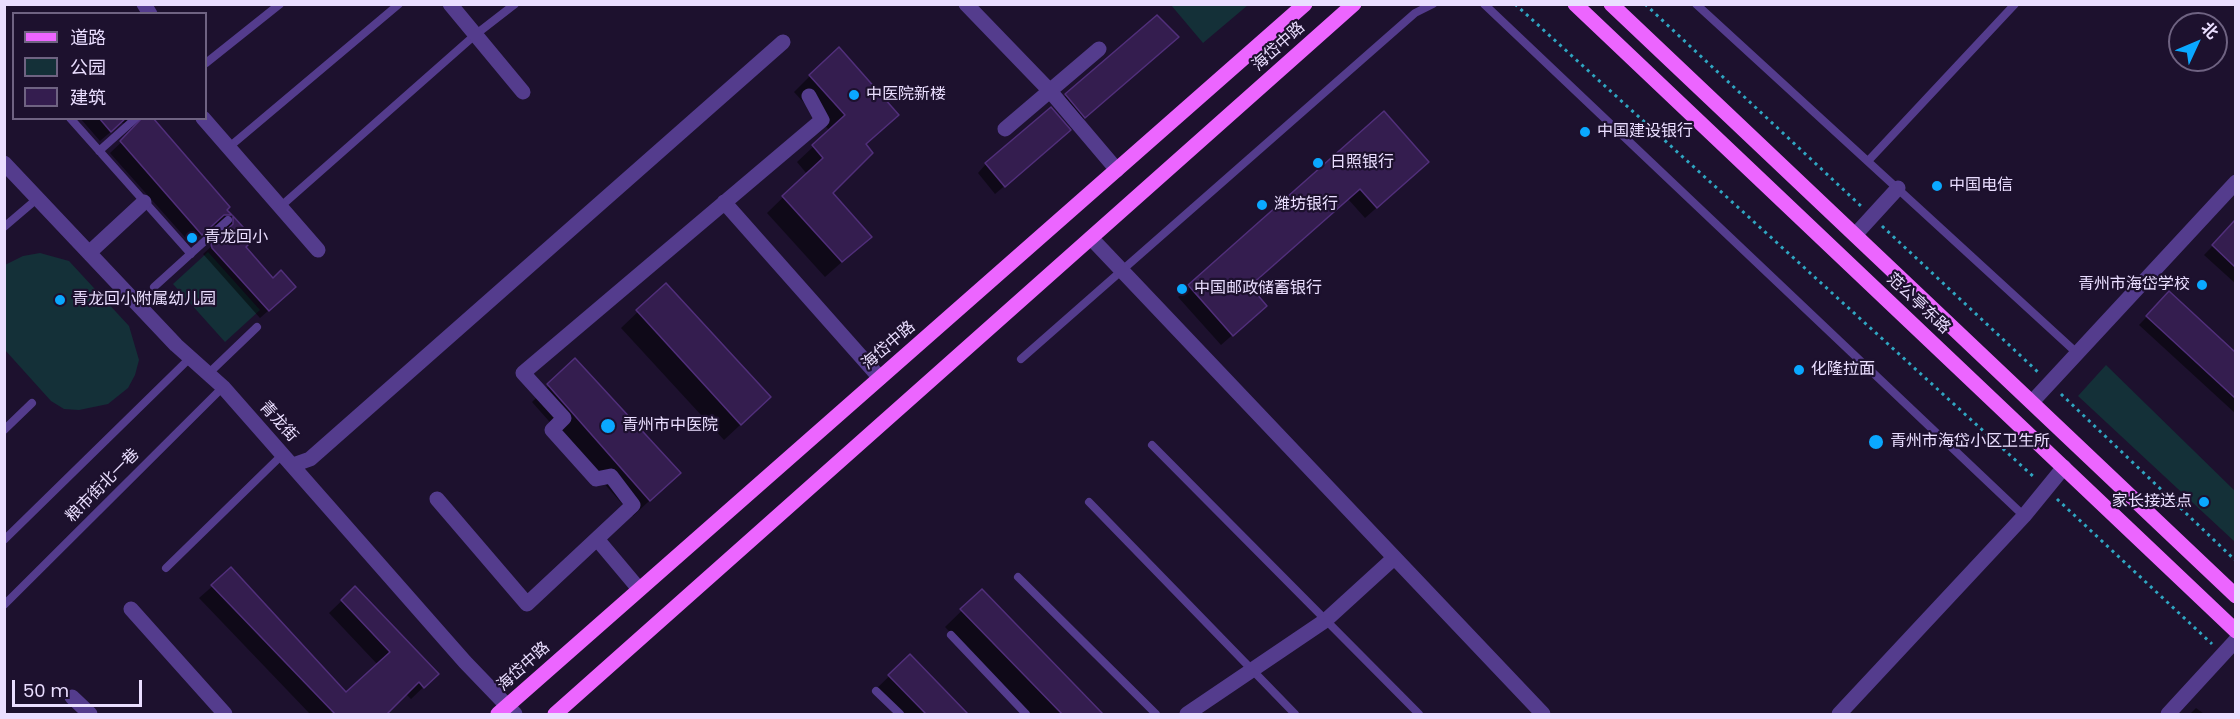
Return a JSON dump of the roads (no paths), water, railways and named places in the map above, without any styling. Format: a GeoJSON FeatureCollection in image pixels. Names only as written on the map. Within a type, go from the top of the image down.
{"type":"FeatureCollection","features":[{"type":"Feature","properties":{"kind":"main road","name":"海岱中路"},"geometry":{"type":"LineString","coordinates":[[507,712],[639,589],[1305,4]]}},
{"type":"Feature","properties":{"kind":"main road","name":"海岱中路"},"geometry":{"type":"LineString","coordinates":[[555,714],[1354,4]]}},
{"type":"Feature","properties":{"kind":"main road","name":"范公亭东路"},"geometry":{"type":"LineString","coordinates":[[1575,4],[2235,631]]}},
{"type":"Feature","properties":{"kind":"main road","name":"范公亭东路"},"geometry":{"type":"LineString","coordinates":[[1611,4],[2235,596]]}},
{"type":"Feature","properties":{"kind":"street"},"geometry":{"type":"LineString","coordinates":[[450,4],[523,92]]}},
{"type":"Feature","properties":{"kind":"street"},"geometry":{"type":"LineString","coordinates":[[966,4],[1050,92],[1117,170]]}},
{"type":"Feature","properties":{"kind":"street"},"geometry":{"type":"LineString","coordinates":[[288,459],[310,459],[783,42]]}},
{"type":"Feature","properties":{"kind":"street"},"geometry":{"type":"LineString","coordinates":[[1005,129],[1099,49]]}},
{"type":"Feature","properties":{"kind":"street"},"geometry":{"type":"LineString","coordinates":[[437,499],[527,604],[633,505],[611,476],[596,479],[552,430],[564,418],[523,372],[822,120],[809,96]]}},
{"type":"Feature","properties":{"kind":"street"},"geometry":{"type":"LineString","coordinates":[[205,120],[318,250]]}},
{"type":"Feature","properties":{"kind":"street","name":"青龙街"},"geometry":{"type":"LineString","coordinates":[[4,164],[176,345],[223,387],[507,712]]}},
{"type":"Feature","properties":{"kind":"street"},"geometry":{"type":"LineString","coordinates":[[2032,402],[2078,355],[2235,182]]}},
{"type":"Feature","properties":{"kind":"street"},"geometry":{"type":"LineString","coordinates":[[1855,235],[1898,188]]}},
{"type":"Feature","properties":{"kind":"street"},"geometry":{"type":"LineString","coordinates":[[90,252],[144,202]]}},
{"type":"Feature","properties":{"kind":"street"},"geometry":{"type":"LineString","coordinates":[[724,202],[880,378]]}},
{"type":"Feature","properties":{"kind":"street"},"geometry":{"type":"LineString","coordinates":[[1091,238],[1543,714]]}},
{"type":"Feature","properties":{"kind":"street"},"geometry":{"type":"LineString","coordinates":[[1839,714],[2024,516],[2064,467]]}},
{"type":"Feature","properties":{"kind":"street"},"geometry":{"type":"LineString","coordinates":[[597,539],[639,589]]}},
{"type":"Feature","properties":{"kind":"street"},"geometry":{"type":"LineString","coordinates":[[1187,714],[1326,620],[1394,558]]}},
{"type":"Feature","properties":{"kind":"street"},"geometry":{"type":"LineString","coordinates":[[131,609],[225,714]]}},
{"type":"Feature","properties":{"kind":"street"},"geometry":{"type":"LineString","coordinates":[[2168,714],[2235,640]]}},
{"type":"Feature","properties":{"kind":"street"},"geometry":{"type":"LineString","coordinates":[[72,697],[90,714]]}},
{"type":"Feature","properties":{"kind":"lane"},"geometry":{"type":"LineString","coordinates":[[207,62],[280,4]]}},
{"type":"Feature","properties":{"kind":"lane"},"geometry":{"type":"LineString","coordinates":[[228,148],[399,4]]}},
{"type":"Feature","properties":{"kind":"lane"},"geometry":{"type":"LineString","coordinates":[[280,207],[475,35],[515,4]]}},
{"type":"Feature","properties":{"kind":"lane"},"geometry":{"type":"LineString","coordinates":[[1021,359],[1415,13],[1433,4]]}},
{"type":"Feature","properties":{"kind":"lane"},"geometry":{"type":"LineString","coordinates":[[1484,4],[2024,516]]}},
{"type":"Feature","properties":{"kind":"lane"},"geometry":{"type":"LineString","coordinates":[[1696,4],[1869,160],[2078,355]]}},
{"type":"Feature","properties":{"kind":"lane"},"geometry":{"type":"LineString","coordinates":[[1869,160],[2015,4]]}},
{"type":"Feature","properties":{"kind":"lane"},"geometry":{"type":"LineString","coordinates":[[72,120],[191,254]]}},
{"type":"Feature","properties":{"kind":"lane"},"geometry":{"type":"LineString","coordinates":[[99,151],[134,120]]}},
{"type":"Feature","properties":{"kind":"lane"},"geometry":{"type":"LineString","coordinates":[[4,227],[38,198]]}},
{"type":"Feature","properties":{"kind":"lane"},"geometry":{"type":"LineString","coordinates":[[154,287],[228,220]]}},
{"type":"Feature","properties":{"kind":"lane"},"geometry":{"type":"LineString","coordinates":[[209,373],[257,327]]}},
{"type":"Feature","properties":{"kind":"lane"},"geometry":{"type":"LineString","coordinates":[[4,540],[192,357]]}},
{"type":"Feature","properties":{"kind":"lane","name":"粮市街北一巷"},"geometry":{"type":"LineString","coordinates":[[4,605],[223,387]]}},
{"type":"Feature","properties":{"kind":"lane"},"geometry":{"type":"LineString","coordinates":[[4,430],[32,403]]}},
{"type":"Feature","properties":{"kind":"lane"},"geometry":{"type":"LineString","coordinates":[[1152,445],[1419,714]]}},
{"type":"Feature","properties":{"kind":"lane"},"geometry":{"type":"LineString","coordinates":[[166,568],[288,459]]}},
{"type":"Feature","properties":{"kind":"lane"},"geometry":{"type":"LineString","coordinates":[[1089,502],[1295,714]]}},
{"type":"Feature","properties":{"kind":"lane"},"geometry":{"type":"LineString","coordinates":[[1018,577],[1156,714]]}},
{"type":"Feature","properties":{"kind":"lane"},"geometry":{"type":"LineString","coordinates":[[951,635],[1026,714]]}},
{"type":"Feature","properties":{"kind":"lane"},"geometry":{"type":"LineString","coordinates":[[876,692],[900,714]]}},
{"type":"Feature","properties":{"kind":"place","name":"中医院新楼"},"geometry":{"type":"Point","coordinates":[854,95]}},
{"type":"Feature","properties":{"kind":"place","name":"中国建设银行"},"geometry":{"type":"Point","coordinates":[1585,132]}},
{"type":"Feature","properties":{"kind":"place","name":"日照银行"},"geometry":{"type":"Point","coordinates":[1318,163]}},
{"type":"Feature","properties":{"kind":"place","name":"中国电信"},"geometry":{"type":"Point","coordinates":[1937,186]}},
{"type":"Feature","properties":{"kind":"place","name":"潍坊银行"},"geometry":{"type":"Point","coordinates":[1262,205]}},
{"type":"Feature","properties":{"kind":"place","name":"青龙回小"},"geometry":{"type":"Point","coordinates":[192,238]}},
{"type":"Feature","properties":{"kind":"place","name":"青州市海岱学校"},"geometry":{"type":"Point","coordinates":[2202,285]}},
{"type":"Feature","properties":{"kind":"place","name":"中国邮政储蓄银行"},"geometry":{"type":"Point","coordinates":[1182,289]}},
{"type":"Feature","properties":{"kind":"place","name":"青龙回小附属幼儿园"},"geometry":{"type":"Point","coordinates":[60,300]}},
{"type":"Feature","properties":{"kind":"place","name":"化隆拉面"},"geometry":{"type":"Point","coordinates":[1799,370]}},
{"type":"Feature","properties":{"kind":"place","name":"青州市中医院"},"geometry":{"type":"Point","coordinates":[608,426]}},
{"type":"Feature","properties":{"kind":"place","name":"青州市海岱小区卫生所"},"geometry":{"type":"Point","coordinates":[1876,442]}},
{"type":"Feature","properties":{"kind":"place","name":"家长接送点"},"geometry":{"type":"Point","coordinates":[2204,502]}}]}
